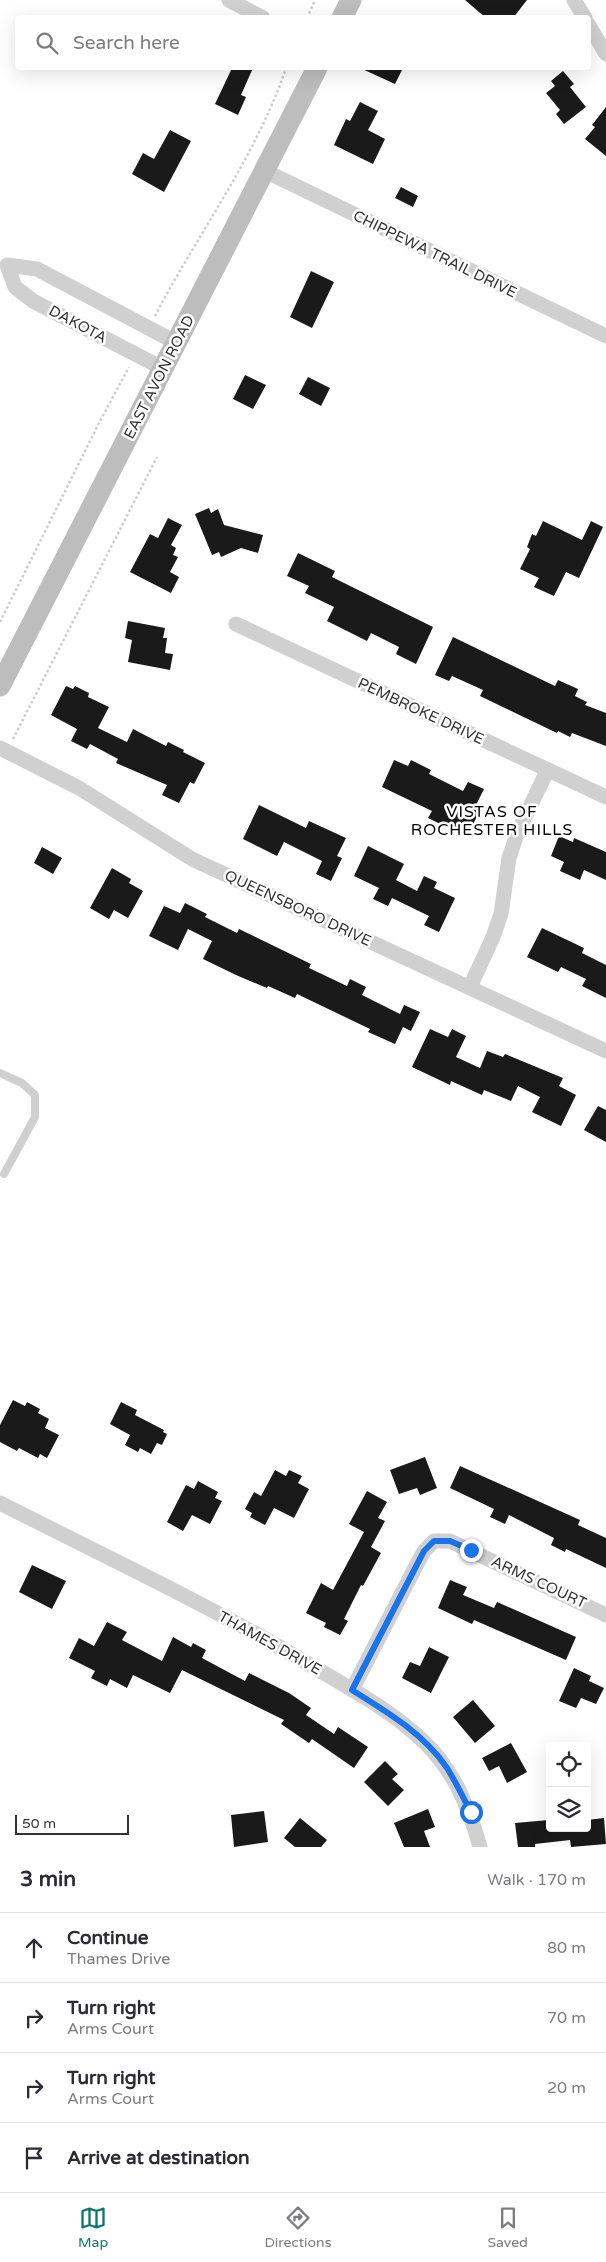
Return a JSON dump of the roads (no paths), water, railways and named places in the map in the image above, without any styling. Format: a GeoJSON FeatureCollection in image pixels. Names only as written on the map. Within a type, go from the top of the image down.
{"type":"FeatureCollection","features":[{"type":"Feature","properties":{"kind":"main road"},"geometry":{"type":"LineString","coordinates":[[344,15],[351,0]]}},
{"type":"Feature","properties":{"kind":"main road","name":"EAST AVON ROAD"},"geometry":{"type":"LineString","coordinates":[[0,686],[316,70]]}},
{"type":"Feature","properties":{"kind":"street"},"geometry":{"type":"LineString","coordinates":[[229,0],[257,15]]}},
{"type":"Feature","properties":{"kind":"street"},"geometry":{"type":"LineString","coordinates":[[574,0],[583,15]]}},
{"type":"Feature","properties":{"kind":"street"},"geometry":{"type":"LineString","coordinates":[[591,29],[606,54]]}},
{"type":"Feature","properties":{"kind":"street","name":"CHIPPEWA TRAIL DRIVE"},"geometry":{"type":"LineString","coordinates":[[265,171],[606,336]]}},
{"type":"Feature","properties":{"kind":"street","name":"DAKOTA"},"geometry":{"type":"LineString","coordinates":[[2,266],[37,268],[177,343]]}},
{"type":"Feature","properties":{"kind":"street","name":"DAKOTA"},"geometry":{"type":"LineString","coordinates":[[2,266],[15,287],[34,301],[164,369]]}},
{"type":"Feature","properties":{"kind":"street","name":"PEMBROKE DRIVE"},"geometry":{"type":"LineString","coordinates":[[236,624],[606,797]]}},
{"type":"Feature","properties":{"kind":"street","name":"QUEENSBORO DRIVE"},"geometry":{"type":"LineString","coordinates":[[4,749],[79,788],[192,859],[606,1051]]}},
{"type":"Feature","properties":{"kind":"street"},"geometry":{"type":"LineString","coordinates":[[470,987],[494,937],[500,914],[509,858],[516,834],[547,771]]}},
{"type":"Feature","properties":{"kind":"street","name":"THAMES DRIVE"},"geometry":{"type":"LineString","coordinates":[[0,1503],[260,1635],[389,1713],[422,1739],[446,1767],[471,1812],[480,1847]]}},
{"type":"Feature","properties":{"kind":"street","name":"ARMS COURT"},"geometry":{"type":"LineString","coordinates":[[352,1690],[424,1551],[434,1541],[450,1541],[606,1615]]}},
{"type":"Feature","properties":{"kind":"lane"},"geometry":{"type":"LineString","coordinates":[[0,1073],[22,1083],[35,1095],[35,1117],[4,1174]]}},
{"type":"Feature","properties":{"kind":"district","name":"VISTAS OF ROCHESTER HILLS"},"geometry":{"type":"Point","coordinates":[492,821]}}]}
